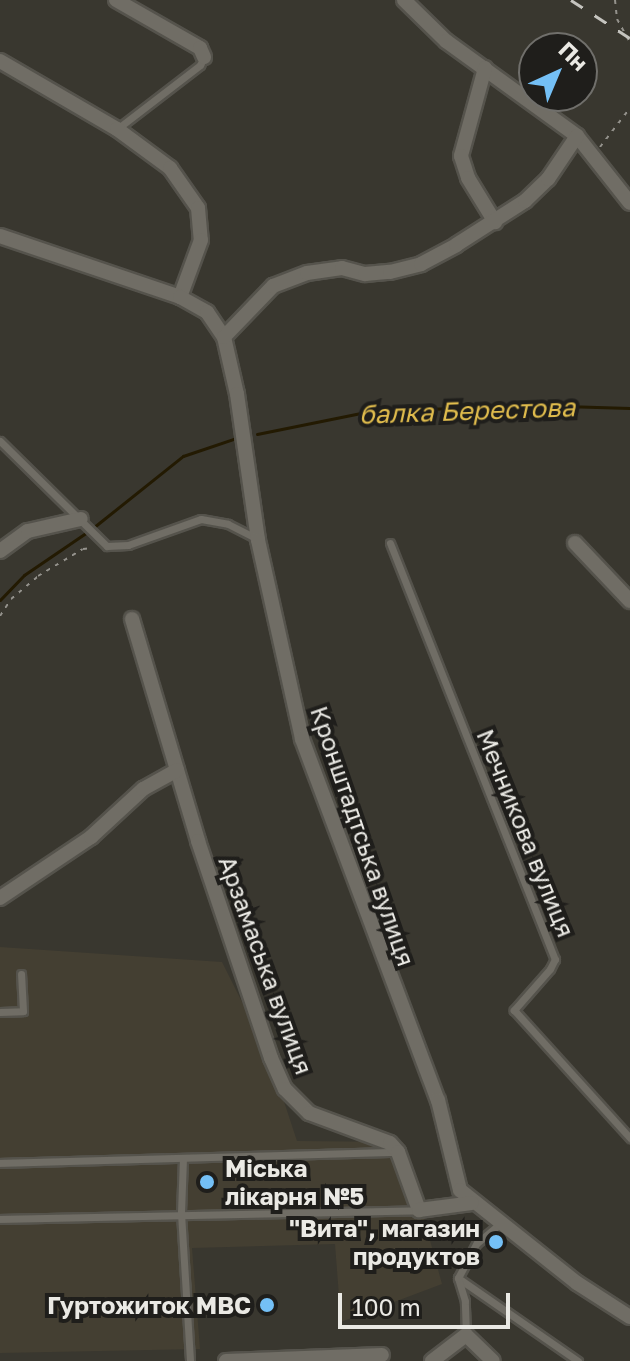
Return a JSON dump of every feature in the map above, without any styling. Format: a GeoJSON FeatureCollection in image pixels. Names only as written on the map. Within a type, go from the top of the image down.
{"type":"FeatureCollection","features":[{"type":"Feature","properties":{"kind":"street"},"geometry":{"type":"LineString","coordinates":[[116,0],[200,48],[204,57]]}},
{"type":"Feature","properties":{"kind":"street"},"geometry":{"type":"LineString","coordinates":[[404,0],[446,41],[577,136],[630,203]]}},
{"type":"Feature","properties":{"kind":"street"},"geometry":{"type":"LineString","coordinates":[[0,61],[117,129],[170,168],[198,208],[201,240],[180,297]]}},
{"type":"Feature","properties":{"kind":"street"},"geometry":{"type":"LineString","coordinates":[[485,68],[461,156],[468,178],[495,222]]}},
{"type":"Feature","properties":{"kind":"street"},"geometry":{"type":"LineString","coordinates":[[224,337],[273,286],[307,273],[342,268],[365,274],[390,272],[421,264],[495,222],[525,201],[548,179],[577,136]]}},
{"type":"Feature","properties":{"kind":"street","name":"Кронштадтська вулиця"},"geometry":{"type":"LineString","coordinates":[[0,236],[180,297],[207,312],[224,337],[237,394],[258,540],[302,739],[438,1100],[460,1190],[472,1203],[577,1283],[630,1317]]}},
{"type":"Feature","properties":{"kind":"street"},"geometry":{"type":"LineString","coordinates":[[0,551],[28,531],[81,519]]}},
{"type":"Feature","properties":{"kind":"street"},"geometry":{"type":"LineString","coordinates":[[575,543],[630,601]]}},
{"type":"Feature","properties":{"kind":"street","name":"Арзамаська вулиця"},"geometry":{"type":"LineString","coordinates":[[132,619],[177,770],[266,1043],[285,1089],[309,1113],[380,1137],[398,1152]]}},
{"type":"Feature","properties":{"kind":"street"},"geometry":{"type":"LineString","coordinates":[[0,898],[91,837],[143,789],[177,770]]}},
{"type":"Feature","properties":{"kind":"street"},"geometry":{"type":"LineString","coordinates":[[398,1152],[419,1210],[472,1203]]}},
{"type":"Feature","properties":{"kind":"street"},"geometry":{"type":"LineString","coordinates":[[432,1361],[466,1335],[493,1361]]}},
{"type":"Feature","properties":{"kind":"street"},"geometry":{"type":"LineString","coordinates":[[226,1361],[382,1355]]}},
{"type":"Feature","properties":{"kind":"lane"},"geometry":{"type":"LineString","coordinates":[[117,129],[200,65],[204,57]]}},
{"type":"Feature","properties":{"kind":"lane"},"geometry":{"type":"LineString","coordinates":[[0,441],[107,546],[128,545],[201,519],[228,524],[258,540]]}},
{"type":"Feature","properties":{"kind":"lane","name":"Мечникова вулиця"},"geometry":{"type":"LineString","coordinates":[[390,543],[555,959],[514,1010],[630,1138]]}},
{"type":"Feature","properties":{"kind":"lane"},"geometry":{"type":"LineString","coordinates":[[0,1012],[23,1011],[21,974]]}},
{"type":"Feature","properties":{"kind":"lane"},"geometry":{"type":"LineString","coordinates":[[0,1163],[398,1152]]}},
{"type":"Feature","properties":{"kind":"lane"},"geometry":{"type":"LineString","coordinates":[[183,1158],[181,1213],[190,1361]]}},
{"type":"Feature","properties":{"kind":"lane"},"geometry":{"type":"LineString","coordinates":[[0,1219],[419,1210]]}},
{"type":"Feature","properties":{"kind":"lane"},"geometry":{"type":"LineString","coordinates":[[466,1335],[465,1301],[458,1278],[477,1243],[500,1224]]}},
{"type":"Feature","properties":{"kind":"lane"},"geometry":{"type":"LineString","coordinates":[[458,1278],[578,1361]]}},
{"type":"Feature","properties":{"kind":"path"},"geometry":{"type":"LineString","coordinates":[[615,0],[617,19],[630,42]]}},
{"type":"Feature","properties":{"kind":"path"},"geometry":{"type":"LineString","coordinates":[[594,154],[630,108]]}},
{"type":"Feature","properties":{"kind":"path"},"geometry":{"type":"LineString","coordinates":[[0,616],[11,599],[38,576],[83,549],[107,546]]}},
{"type":"Feature","properties":{"kind":"shaded area","name":"Міська лікарня №5"},"geometry":{"type":"Polygon","coordinates":[[[0,947],[222,962],[269,1056],[297,1141],[403,1142],[442,1284],[341,1322],[335,1244],[192,1248],[200,1349],[0,1353],[0,947]]]}},
{"type":"Feature","properties":{"kind":"waterway","name":"балка Берестова"},"geometry":{"type":"LineString","coordinates":[[257,434],[371,411],[531,405],[630,408]]}},
{"type":"Feature","properties":{"kind":"waterway","name":"балка Берестова"},"geometry":{"type":"LineString","coordinates":[[94,527],[183,456],[239,437]]}},
{"type":"Feature","properties":{"kind":"waterway","name":"балка Берестова"},"geometry":{"type":"LineString","coordinates":[[0,600],[24,575],[87,532]]}},
{"type":"Feature","properties":{"kind":"railway"},"geometry":{"type":"LineString","coordinates":[[571,0],[630,38]]}},
{"type":"Feature","properties":{"kind":"place","name":"Міська лікарня №5"},"geometry":{"type":"Point","coordinates":[207,1182]}},
{"type":"Feature","properties":{"kind":"place","name":"\"Вита\", магазин продуктов"},"geometry":{"type":"Point","coordinates":[496,1242]}},
{"type":"Feature","properties":{"kind":"place","name":"Гуртожиток МВС"},"geometry":{"type":"Point","coordinates":[267,1305]}}]}
